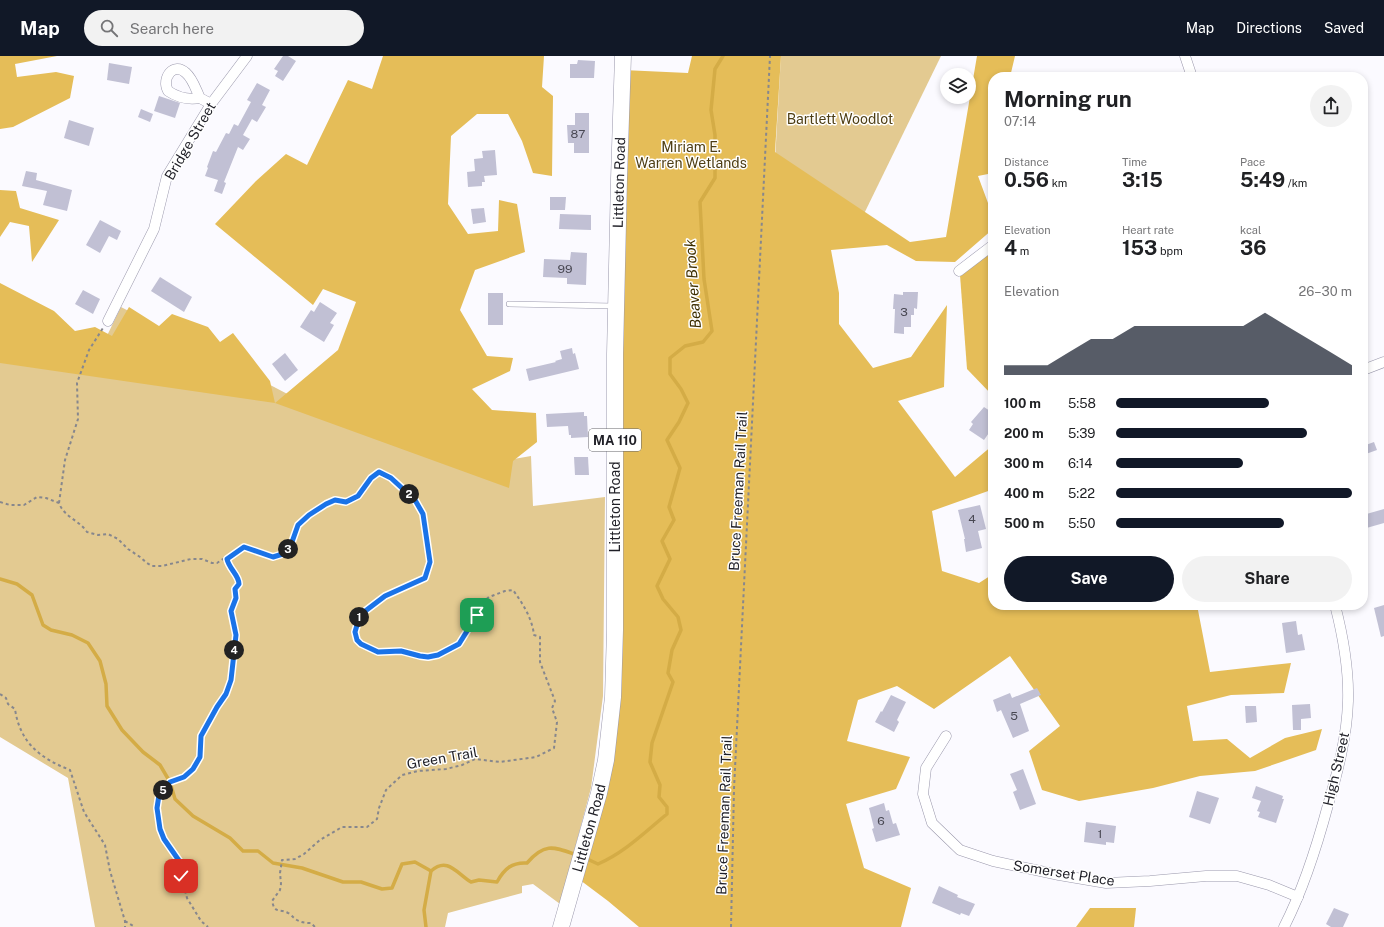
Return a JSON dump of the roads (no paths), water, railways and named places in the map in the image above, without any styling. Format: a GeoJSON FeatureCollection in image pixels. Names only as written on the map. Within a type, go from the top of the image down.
{"type":"FeatureCollection","features":[{"type":"Feature","properties":{"kind":"main road","name":"Littleton Road"},"geometry":{"type":"LineString","coordinates":[[561,927],[592,823],[606,760],[613,697],[615,630],[616,306],[623,56]]}},
{"type":"Feature","properties":{"kind":"street","name":"Bridge Street"},"geometry":{"type":"LineString","coordinates":[[108,320],[154,229],[167,176],[211,104],[246,56]]}},
{"type":"Feature","properties":{"kind":"street"},"geometry":{"type":"LineString","coordinates":[[1185,56],[1190,72]]}},
{"type":"Feature","properties":{"kind":"street"},"geometry":{"type":"LineString","coordinates":[[200,98],[211,104]]}},
{"type":"Feature","properties":{"kind":"street"},"geometry":{"type":"LineString","coordinates":[[959,271],[988,248]]}},
{"type":"Feature","properties":{"kind":"street"},"geometry":{"type":"LineString","coordinates":[[1368,368],[1384,362]]}},
{"type":"Feature","properties":{"kind":"street","name":"High Street"},"geometry":{"type":"LineString","coordinates":[[1284,927],[1298,897],[1314,854],[1338,765],[1346,722],[1348,700],[1345,656],[1342,633],[1336,610]]}},
{"type":"Feature","properties":{"kind":"street","name":"Somerset Place"},"geometry":{"type":"LineString","coordinates":[[946,736],[926,768],[923,794],[932,823],[960,850],[993,861],[1106,883],[1150,882],[1206,876],[1237,876],[1269,885],[1298,897]]}},
{"type":"Feature","properties":{"kind":"lane"},"geometry":{"type":"LineString","coordinates":[[509,304],[616,306]]}},
{"type":"Feature","properties":{"kind":"waterway","name":"Beaver Brook"},"geometry":{"type":"LineString","coordinates":[[585,858],[598,864],[608,859],[634,842],[667,814],[667,807],[659,797],[660,785],[650,762],[652,743],[673,682],[668,673],[672,650],[681,630],[678,617],[663,599],[657,586],[670,559],[662,541],[674,520],[669,507],[680,468],[667,440],[679,422],[688,403],[681,389],[670,374],[670,358],[685,346],[703,342],[712,331],[704,279],[700,202],[715,178],[715,135],[711,110],[715,69],[723,56]]}},
{"type":"Feature","properties":{"kind":"waterway"},"geometry":{"type":"LineString","coordinates":[[0,579],[17,584],[32,595],[43,625],[51,630],[72,635],[88,643],[100,661],[106,684],[107,706],[122,730],[143,752],[160,765],[170,782],[175,799],[193,816],[230,838],[243,851],[258,851],[273,863],[302,868],[343,882],[361,882],[382,889],[392,888],[402,864],[415,862],[431,871]]}},
{"type":"Feature","properties":{"kind":"waterway","name":"Beaver Brook"},"geometry":{"type":"LineString","coordinates":[[426,927],[424,910],[431,871],[437,867],[442,865],[452,868],[471,882],[479,880],[497,882],[509,867],[527,863],[533,856],[545,849],[556,848],[577,855]]}},
{"type":"Feature","properties":{"kind":"park label","name":"Bartlett Woodlot"},"geometry":{"type":"Point","coordinates":[840,119]}},
{"type":"Feature","properties":{"kind":"park label","name":"Miriam E. Warren Wetlands"},"geometry":{"type":"Point","coordinates":[691,156]}}]}
